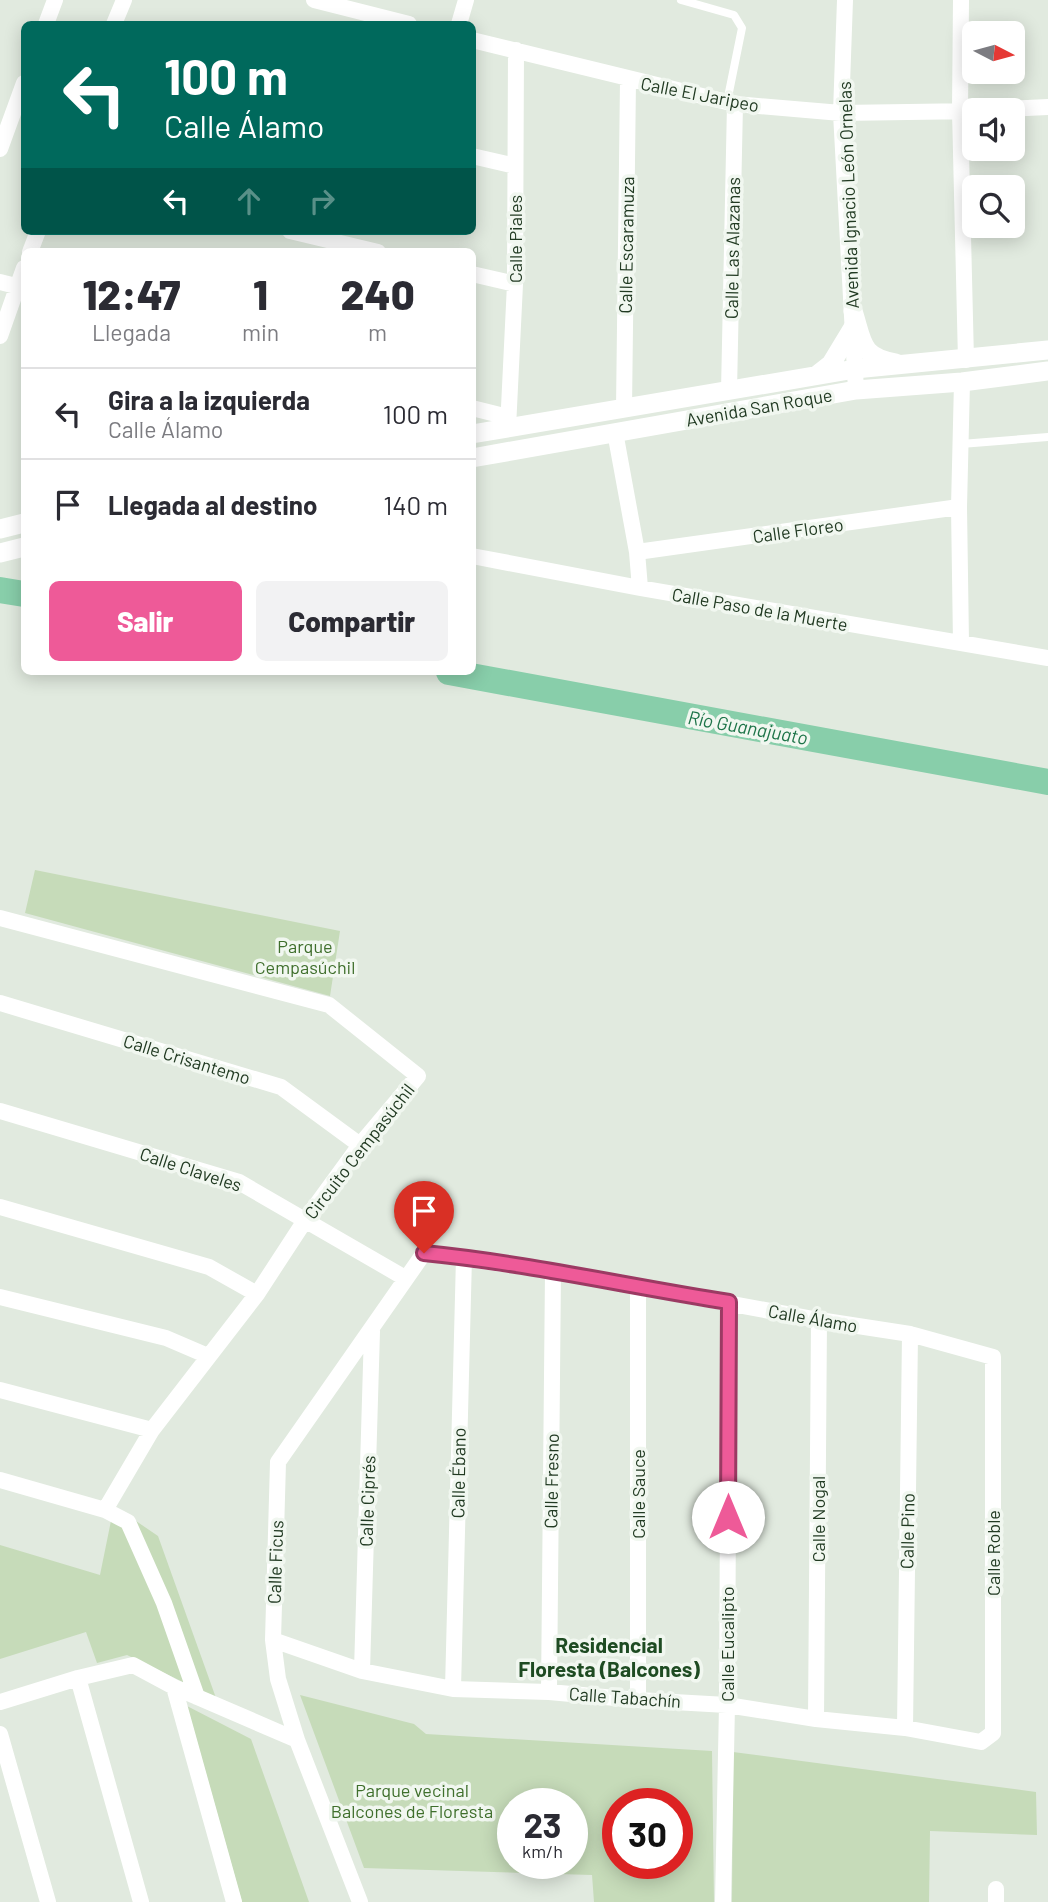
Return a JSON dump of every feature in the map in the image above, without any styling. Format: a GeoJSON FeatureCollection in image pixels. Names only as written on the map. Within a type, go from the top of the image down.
{"type":"FeatureCollection","features":[{"type":"Feature","properties":{"kind":"street"},"geometry":{"type":"LineString","coordinates":[[47,21],[55,0]]}},
{"type":"Feature","properties":{"kind":"street"},"geometry":{"type":"LineString","coordinates":[[115,21],[124,0]]}},
{"type":"Feature","properties":{"kind":"street"},"geometry":{"type":"LineString","coordinates":[[314,0],[397,21]]}},
{"type":"Feature","properties":{"kind":"street"},"geometry":{"type":"LineString","coordinates":[[460,21],[466,0]]}},
{"type":"Feature","properties":{"kind":"street","name":"Avenida Ignacio León Ornelas"},"geometry":{"type":"LineString","coordinates":[[845,0],[841,113],[856,390]]}},
{"type":"Feature","properties":{"kind":"street"},"geometry":{"type":"LineString","coordinates":[[961,0],[966,98]]}},
{"type":"Feature","properties":{"kind":"street","name":"Calle El Jaripeo"},"geometry":{"type":"LineString","coordinates":[[476,41],[731,103],[841,113],[962,111]]}},
{"type":"Feature","properties":{"kind":"street","name":"Calle Piales"},"geometry":{"type":"LineString","coordinates":[[508,423],[515,284],[516,50]]}},
{"type":"Feature","properties":{"kind":"street","name":"Calle Escaramuza"},"geometry":{"type":"LineString","coordinates":[[624,409],[628,80]]}},
{"type":"Feature","properties":{"kind":"street"},"geometry":{"type":"LineString","coordinates":[[0,149],[21,91]]}},
{"type":"Feature","properties":{"kind":"street","name":"Calle Las Alazanas"},"geometry":{"type":"LineString","coordinates":[[729,391],[731,103]]}},
{"type":"Feature","properties":{"kind":"street"},"geometry":{"type":"LineString","coordinates":[[1025,108],[1048,107]]}},
{"type":"Feature","properties":{"kind":"street"},"geometry":{"type":"LineString","coordinates":[[476,157],[515,166]]}},
{"type":"Feature","properties":{"kind":"street"},"geometry":{"type":"LineString","coordinates":[[966,360],[967,161]]}},
{"type":"Feature","properties":{"kind":"street"},"geometry":{"type":"LineString","coordinates":[[307,235],[362,248]]}},
{"type":"Feature","properties":{"kind":"street"},"geometry":{"type":"LineString","coordinates":[[476,275],[515,284]]}},
{"type":"Feature","properties":{"kind":"street"},"geometry":{"type":"LineString","coordinates":[[0,282],[21,287],[0,336]]}},
{"type":"Feature","properties":{"kind":"street"},"geometry":{"type":"LineString","coordinates":[[853,319],[866,351],[881,360],[908,364]]}},
{"type":"Feature","properties":{"kind":"street"},"geometry":{"type":"LineString","coordinates":[[816,376],[831,364],[853,319]]}},
{"type":"Feature","properties":{"kind":"street","name":"Avenida San Roque"},"geometry":{"type":"LineString","coordinates":[[476,433],[508,423],[624,409],[855,369],[1048,350]]}},
{"type":"Feature","properties":{"kind":"street","name":"Avenida San Roque"},"geometry":{"type":"LineString","coordinates":[[476,457],[856,390],[962,382],[1048,371]]}},
{"type":"Feature","properties":{"kind":"street"},"geometry":{"type":"LineString","coordinates":[[961,643],[959,507],[962,382]]}},
{"type":"Feature","properties":{"kind":"street"},"geometry":{"type":"LineString","coordinates":[[476,410],[508,423]]}},
{"type":"Feature","properties":{"kind":"street"},"geometry":{"type":"LineString","coordinates":[[615,432],[638,552],[640,588]]}},
{"type":"Feature","properties":{"kind":"street","name":"Calle Floreo"},"geometry":{"type":"LineString","coordinates":[[638,552],[959,507]]}},
{"type":"Feature","properties":{"kind":"street"},"geometry":{"type":"LineString","coordinates":[[0,528],[21,524]]}},
{"type":"Feature","properties":{"kind":"street"},"geometry":{"type":"LineString","coordinates":[[0,553],[21,548]]}},
{"type":"Feature","properties":{"kind":"street","name":"Calle Paso de la Muerte"},"geometry":{"type":"LineString","coordinates":[[476,557],[640,588],[1048,658]]}},
{"type":"Feature","properties":{"kind":"street","name":"Circuito Cempasúchil"},"geometry":{"type":"LineString","coordinates":[[0,918],[329,1005],[418,1076],[360,1145],[257,1293],[152,1430],[105,1510]]}},
{"type":"Feature","properties":{"kind":"street","name":"Calle Crisantemo"},"geometry":{"type":"LineString","coordinates":[[0,1003],[281,1087],[360,1145]]}},
{"type":"Feature","properties":{"kind":"street","name":"Calle Claveles"},"geometry":{"type":"LineString","coordinates":[[0,1111],[239,1182],[405,1278]]}},
{"type":"Feature","properties":{"kind":"street"},"geometry":{"type":"LineString","coordinates":[[0,1207],[209,1267],[257,1293]]}},
{"type":"Feature","properties":{"kind":"street","name":"Calle Ficus"},"geometry":{"type":"LineString","coordinates":[[360,1902],[297,1740],[278,1679],[273,1640],[278,1462],[424,1253]]}},
{"type":"Feature","properties":{"kind":"street","name":"Calle Álamo"},"geometry":{"type":"LineString","coordinates":[[424,1253],[554,1271],[638,1288],[910,1334],[993,1357]]}},
{"type":"Feature","properties":{"kind":"street","name":"Calle Ébano"},"geometry":{"type":"LineString","coordinates":[[453,1689],[464,1257]]}},
{"type":"Feature","properties":{"kind":"street","name":"Calle Fresno"},"geometry":{"type":"LineString","coordinates":[[549,1692],[554,1271]]}},
{"type":"Feature","properties":{"kind":"street","name":"Calle Sauce"},"geometry":{"type":"LineString","coordinates":[[638,1288],[638,1700]]}},
{"type":"Feature","properties":{"kind":"street"},"geometry":{"type":"LineString","coordinates":[[0,1297],[166,1338],[208,1356]]}},
{"type":"Feature","properties":{"kind":"street","name":"Calle Eucalipto"},"geometry":{"type":"LineString","coordinates":[[723,1902],[729,1302]]}},
{"type":"Feature","properties":{"kind":"street","name":"Calle Nogal"},"geometry":{"type":"LineString","coordinates":[[816,1718],[819,1320]]}},
{"type":"Feature","properties":{"kind":"street","name":"Calle Ciprés"},"geometry":{"type":"LineString","coordinates":[[362,1671],[372,1330]]}},
{"type":"Feature","properties":{"kind":"street","name":"Calle Pino"},"geometry":{"type":"LineString","coordinates":[[905,1728],[910,1334]]}},
{"type":"Feature","properties":{"kind":"street","name":"Calle Roble"},"geometry":{"type":"LineString","coordinates":[[981,1742],[993,1733],[993,1357]]}},
{"type":"Feature","properties":{"kind":"street"},"geometry":{"type":"LineString","coordinates":[[0,1390],[152,1430]]}},
{"type":"Feature","properties":{"kind":"street"},"geometry":{"type":"LineString","coordinates":[[0,1480],[105,1510],[128,1522],[164,1603],[197,1697]]}},
{"type":"Feature","properties":{"kind":"street","name":"Calle Tabachín"},"geometry":{"type":"LineString","coordinates":[[273,1640],[362,1671],[453,1689],[549,1692],[727,1705],[905,1728],[981,1742]]}},
{"type":"Feature","properties":{"kind":"street"},"geometry":{"type":"LineString","coordinates":[[0,1702],[78,1678],[133,1665],[174,1687],[297,1740]]}},
{"type":"Feature","properties":{"kind":"street"},"geometry":{"type":"LineString","coordinates":[[78,1678],[141,1902]]}},
{"type":"Feature","properties":{"kind":"street"},"geometry":{"type":"LineString","coordinates":[[174,1687],[234,1902]]}},
{"type":"Feature","properties":{"kind":"street"},"geometry":{"type":"LineString","coordinates":[[0,1734],[48,1902]]}},
{"type":"Feature","properties":{"kind":"lane"},"geometry":{"type":"LineString","coordinates":[[681,0],[734,15],[742,28],[731,103]]}},
{"type":"Feature","properties":{"kind":"lane"},"geometry":{"type":"LineString","coordinates":[[961,444],[1048,437]]}},
{"type":"Feature","properties":{"kind":"green space","name":"Parque Cempasúchil"},"geometry":{"type":"Polygon","coordinates":[[[35,870],[340,931],[330,996],[25,913],[35,870]]]}},
{"type":"Feature","properties":{"kind":"green space"},"geometry":{"type":"Polygon","coordinates":[[[114,1506],[158,1536],[216,1698],[127,1655],[97,1663],[86,1632],[0,1659],[0,1545],[100,1575],[114,1506]]]}},
{"type":"Feature","properties":{"kind":"green space","name":"Parque vecinal Balcones de Floresta"},"geometry":{"type":"Polygon","coordinates":[[[300,1695],[414,1724],[426,1734],[712,1751],[714,1902],[594,1902],[592,1875],[588,1875],[588,1788],[497,1788],[497,1872],[364,1868],[300,1695]]]}},
{"type":"Feature","properties":{"kind":"green space"},"geometry":{"type":"Polygon","coordinates":[[[187,1706],[251,1739],[309,1902],[242,1902],[187,1706]]]}},
{"type":"Feature","properties":{"kind":"green space"},"geometry":{"type":"Polygon","coordinates":[[[733,1752],[1036,1792],[1037,1835],[930,1831],[929,1902],[732,1902],[733,1752]]]}},
{"type":"Feature","properties":{"kind":"waterway","name":"Río Guanajuato"},"geometry":{"type":"LineString","coordinates":[[0,590],[21,594]]}},
{"type":"Feature","properties":{"kind":"waterway","name":"Río Guanajuato"},"geometry":{"type":"LineString","coordinates":[[465,675],[1048,782]]}},
{"type":"Feature","properties":{"kind":"district","name":"Residencial Floresta (Balcones)"},"geometry":{"type":"Point","coordinates":[609,1656]}},
{"type":"Feature","properties":{"kind":"route"},"geometry":{"type":"LineString","coordinates":[[424,1253],[554,1271],[729,1302],[728,1517]]}}]}
